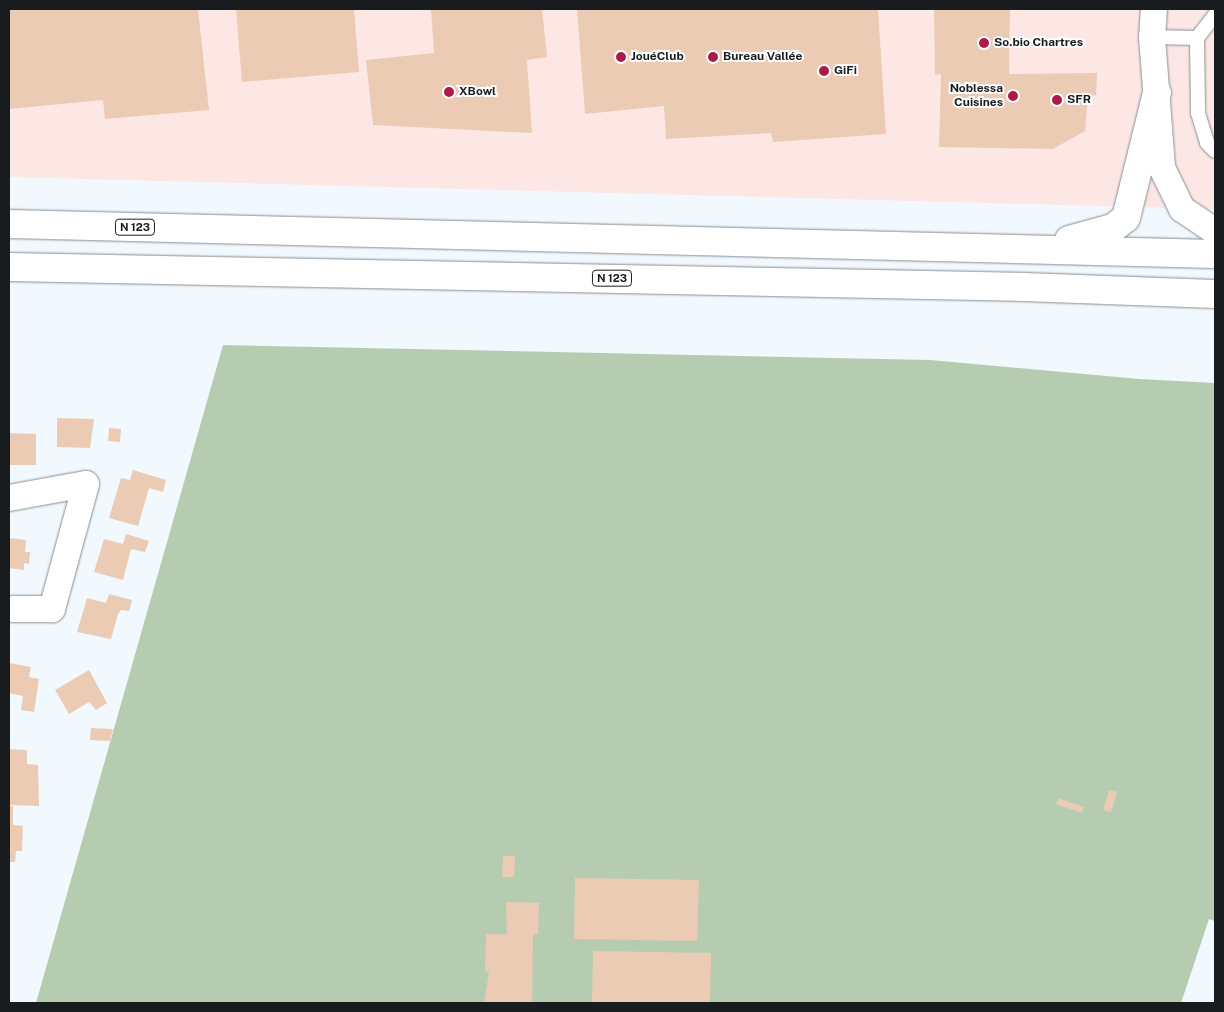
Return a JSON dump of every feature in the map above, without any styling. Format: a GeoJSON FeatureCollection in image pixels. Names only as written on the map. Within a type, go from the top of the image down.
{"type":"FeatureCollection","features":[{"type":"Feature","properties":{"kind":"main road"},"geometry":{"type":"LineString","coordinates":[[1032,248],[1096,234],[1113,228],[1126,218],[1157,93]]}},
{"type":"Feature","properties":{"kind":"main road","name":"N 123"},"geometry":{"type":"LineString","coordinates":[[9,224],[1215,254]]}},
{"type":"Feature","properties":{"kind":"main road","name":"N 123"},"geometry":{"type":"LineString","coordinates":[[9,267],[1014,287],[1215,294]]}},
{"type":"Feature","properties":{"kind":"street"},"geometry":{"type":"LineString","coordinates":[[1154,9],[1152,37],[1162,168],[1182,209],[1215,231]]}},
{"type":"Feature","properties":{"kind":"street"},"geometry":{"type":"LineString","coordinates":[[9,498],[86,484],[52,609],[12,609]]}},
{"type":"Feature","properties":{"kind":"lane"},"geometry":{"type":"LineString","coordinates":[[1215,15],[1197,38],[1198,113],[1207,143],[1215,150]]}},
{"type":"Feature","properties":{"kind":"lane"},"geometry":{"type":"LineString","coordinates":[[1152,37],[1197,38]]}},
{"type":"Feature","properties":{"kind":"shaded area"},"geometry":{"type":"Polygon","coordinates":[[[9,9],[1215,9],[1215,209],[9,177],[9,9]]]}},
{"type":"Feature","properties":{"kind":"green space"},"geometry":{"type":"Polygon","coordinates":[[[223,345],[930,360],[1139,379],[1215,383],[1215,921],[1209,919],[1181,1003],[36,1003],[223,345]]]}},
{"type":"Feature","properties":{"kind":"building"},"geometry":{"type":"Polygon","coordinates":[[[9,9],[198,9],[209,110],[105,119],[103,100],[9,109],[9,9]]]}},
{"type":"Feature","properties":{"kind":"building"},"geometry":{"type":"Polygon","coordinates":[[[236,9],[354,9],[359,72],[242,82],[236,9]]]}},
{"type":"Feature","properties":{"kind":"building","name":"XBowl"},"geometry":{"type":"Polygon","coordinates":[[[431,9],[542,9],[547,57],[527,60],[532,133],[373,125],[366,60],[434,53],[431,9]]]}},
{"type":"Feature","properties":{"kind":"building"},"geometry":{"type":"Polygon","coordinates":[[[577,9],[878,9],[886,134],[773,142],[771,133],[666,139],[664,106],[585,114],[577,9]]]}},
{"type":"Feature","properties":{"kind":"building"},"geometry":{"type":"Polygon","coordinates":[[[934,9],[1010,9],[1009,74],[1097,73],[1096,95],[1088,96],[1085,131],[1053,149],[939,147],[941,74],[935,75],[934,9]]]}},
{"type":"Feature","properties":{"kind":"building"},"geometry":{"type":"Polygon","coordinates":[[[57,418],[94,419],[90,448],[57,447],[57,418]]]}},
{"type":"Feature","properties":{"kind":"building"},"geometry":{"type":"Polygon","coordinates":[[[109,428],[121,429],[120,442],[108,441],[109,428]]]}},
{"type":"Feature","properties":{"kind":"building"},"geometry":{"type":"Polygon","coordinates":[[[9,433],[36,434],[36,465],[9,465],[9,433]]]}},
{"type":"Feature","properties":{"kind":"building"},"geometry":{"type":"Polygon","coordinates":[[[133,470],[166,480],[163,492],[149,488],[138,526],[109,518],[121,478],[130,480],[133,470]]]}},
{"type":"Feature","properties":{"kind":"building"},"geometry":{"type":"Polygon","coordinates":[[[126,534],[149,541],[145,552],[131,549],[123,580],[94,572],[104,539],[123,544],[126,534]]]}},
{"type":"Feature","properties":{"kind":"building"},"geometry":{"type":"Polygon","coordinates":[[[9,538],[26,540],[25,552],[30,552],[29,564],[24,563],[24,570],[9,568],[9,538]]]}},
{"type":"Feature","properties":{"kind":"building"},"geometry":{"type":"Polygon","coordinates":[[[109,594],[132,600],[129,611],[121,610],[118,614],[111,639],[77,632],[87,598],[106,603],[109,594]]]}},
{"type":"Feature","properties":{"kind":"building"},"geometry":{"type":"Polygon","coordinates":[[[9,663],[31,667],[29,677],[39,679],[34,712],[21,710],[23,696],[9,693],[9,663]]]}},
{"type":"Feature","properties":{"kind":"building"},"geometry":{"type":"Polygon","coordinates":[[[89,670],[107,703],[96,710],[89,702],[69,714],[55,690],[89,670]]]}},
{"type":"Feature","properties":{"kind":"building"},"geometry":{"type":"Polygon","coordinates":[[[91,728],[113,729],[110,741],[90,740],[91,728]]]}},
{"type":"Feature","properties":{"kind":"building"},"geometry":{"type":"Polygon","coordinates":[[[9,749],[27,750],[27,764],[38,765],[39,806],[9,805],[9,749]]]}},
{"type":"Feature","properties":{"kind":"building"},"geometry":{"type":"Polygon","coordinates":[[[1109,790],[1117,792],[1111,812],[1103,810],[1109,790]]]}},
{"type":"Feature","properties":{"kind":"building"},"geometry":{"type":"Polygon","coordinates":[[[1058,798],[1084,807],[1082,813],[1056,804],[1058,798]]]}},
{"type":"Feature","properties":{"kind":"building"},"geometry":{"type":"Polygon","coordinates":[[[9,806],[13,806],[13,825],[23,826],[22,851],[16,851],[15,862],[9,862],[9,806]]]}},
{"type":"Feature","properties":{"kind":"building"},"geometry":{"type":"Polygon","coordinates":[[[503,856],[515,856],[514,877],[502,877],[503,856]]]}},
{"type":"Feature","properties":{"kind":"building"},"geometry":{"type":"Polygon","coordinates":[[[575,878],[699,880],[697,941],[574,939],[575,878]]]}},
{"type":"Feature","properties":{"kind":"building"},"geometry":{"type":"Polygon","coordinates":[[[506,902],[539,903],[538,934],[533,934],[532,1003],[484,1003],[489,972],[485,971],[486,934],[507,934],[506,902]]]}},
{"type":"Feature","properties":{"kind":"building"},"geometry":{"type":"Polygon","coordinates":[[[593,951],[711,953],[710,1003],[592,1003],[593,951]]]}},
{"type":"Feature","properties":{"kind":"place","name":"So.bio Chartres"},"geometry":{"type":"Point","coordinates":[984,43]}},
{"type":"Feature","properties":{"kind":"place","name":"JouéClub"},"geometry":{"type":"Point","coordinates":[621,57]}},
{"type":"Feature","properties":{"kind":"place","name":"Bureau Vallée"},"geometry":{"type":"Point","coordinates":[713,57]}},
{"type":"Feature","properties":{"kind":"place","name":"GiFi"},"geometry":{"type":"Point","coordinates":[824,71]}},
{"type":"Feature","properties":{"kind":"place","name":"XBowl"},"geometry":{"type":"Point","coordinates":[449,92]}},
{"type":"Feature","properties":{"kind":"place","name":"Noblessa Cuisines"},"geometry":{"type":"Point","coordinates":[1013,96]}},
{"type":"Feature","properties":{"kind":"place","name":"SFR"},"geometry":{"type":"Point","coordinates":[1057,100]}}]}
